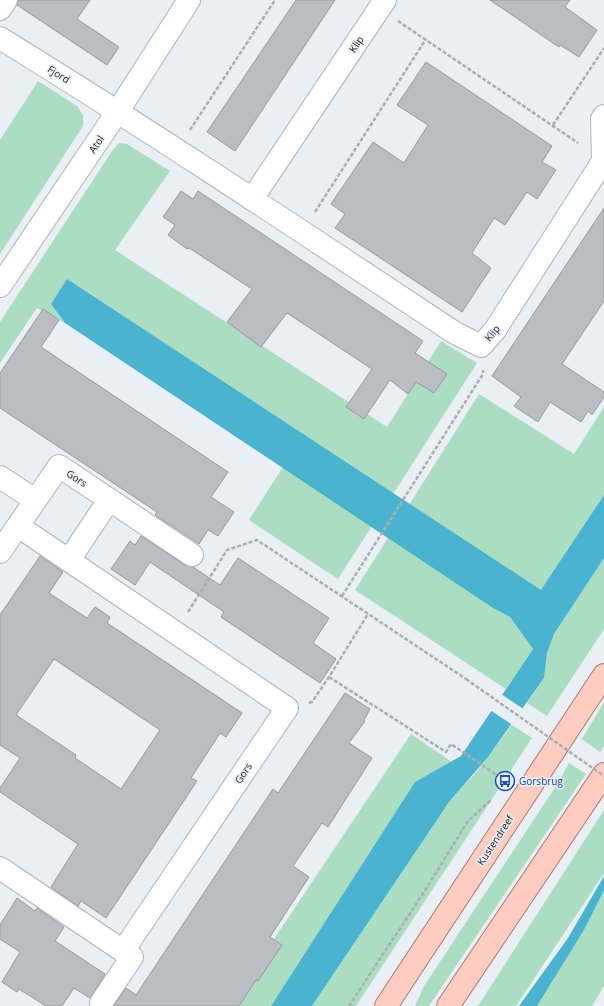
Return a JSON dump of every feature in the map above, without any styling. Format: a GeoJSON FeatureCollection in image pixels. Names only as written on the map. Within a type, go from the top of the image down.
{"type":"FeatureCollection","features":[{"type":"Feature","properties":{"kind":"main road","name":"Kustendreef"},"geometry":{"type":"LineString","coordinates":[[386,1006],[604,675]]}},
{"type":"Feature","properties":{"kind":"main road"},"geometry":{"type":"LineString","coordinates":[[448,1006],[604,775]]}},
{"type":"Feature","properties":{"kind":"street"},"geometry":{"type":"LineString","coordinates":[[0,9],[6,0]]}},
{"type":"Feature","properties":{"kind":"street","name":"Atol"},"geometry":{"type":"LineString","coordinates":[[0,286],[118,111],[190,0]]}},
{"type":"Feature","properties":{"kind":"street","name":"Klip"},"geometry":{"type":"LineString","coordinates":[[252,199],[382,4]]}},
{"type":"Feature","properties":{"kind":"street","name":"Fjord"},"geometry":{"type":"LineString","coordinates":[[0,38],[118,111]]}},
{"type":"Feature","properties":{"kind":"street","name":"Klip"},"geometry":{"type":"LineString","coordinates":[[118,111],[176,151],[252,199],[455,333],[481,346],[495,330],[603,161]]}},
{"type":"Feature","properties":{"kind":"street"},"geometry":{"type":"LineString","coordinates":[[603,161],[602,120],[604,116]]}},
{"type":"Feature","properties":{"kind":"street","name":"Gors"},"geometry":{"type":"LineString","coordinates":[[0,552],[59,466],[192,555]]}},
{"type":"Feature","properties":{"kind":"street"},"geometry":{"type":"LineString","coordinates":[[0,476],[35,500]]}},
{"type":"Feature","properties":{"kind":"street"},"geometry":{"type":"LineString","coordinates":[[69,560],[109,500]]}},
{"type":"Feature","properties":{"kind":"street"},"geometry":{"type":"LineString","coordinates":[[18,526],[287,708]]}},
{"type":"Feature","properties":{"kind":"street","name":"Gors"},"geometry":{"type":"LineString","coordinates":[[123,951],[287,708]]}},
{"type":"Feature","properties":{"kind":"street"},"geometry":{"type":"LineString","coordinates":[[0,868],[132,957],[101,1003]]}},
{"type":"Feature","properties":{"kind":"path"},"geometry":{"type":"LineString","coordinates":[[176,151],[275,0]]}},
{"type":"Feature","properties":{"kind":"path"},"geometry":{"type":"LineString","coordinates":[[382,4],[426,39],[553,125],[603,161]]}},
{"type":"Feature","properties":{"kind":"path"},"geometry":{"type":"LineString","coordinates":[[302,232],[426,39]]}},
{"type":"Feature","properties":{"kind":"path"},"geometry":{"type":"LineString","coordinates":[[553,125],[604,48]]}},
{"type":"Feature","properties":{"kind":"path"},"geometry":{"type":"LineString","coordinates":[[342,596],[483,374],[481,346]]}},
{"type":"Feature","properties":{"kind":"path"},"geometry":{"type":"LineString","coordinates":[[174,632],[227,550],[257,540],[466,679],[604,775]]}},
{"type":"Feature","properties":{"kind":"path"},"geometry":{"type":"LineString","coordinates":[[287,708],[312,702],[330,677],[368,614]]}},
{"type":"Feature","properties":{"kind":"path"},"geometry":{"type":"LineString","coordinates":[[330,677],[446,752],[451,744],[505,782]]}},
{"type":"Feature","properties":{"kind":"path"},"geometry":{"type":"LineString","coordinates":[[349,1006],[424,892],[468,821],[494,798]]}},
{"type":"Feature","properties":{"kind":"green space"},"geometry":{"type":"Polygon","coordinates":[[[38,81],[77,106],[83,115],[83,126],[0,254],[0,140],[38,81]]]}},
{"type":"Feature","properties":{"kind":"green space"},"geometry":{"type":"Polygon","coordinates":[[[119,143],[127,144],[170,171],[115,250],[387,427],[441,341],[477,363],[393,494],[67,280],[51,304],[65,323],[37,308],[0,363],[0,322],[112,151],[119,143]]]}},
{"type":"Feature","properties":{"kind":"green space"},"geometry":{"type":"Polygon","coordinates":[[[479,394],[574,454],[604,407],[604,495],[541,591],[409,505],[479,394]]]}},
{"type":"Feature","properties":{"kind":"green space"},"geometry":{"type":"Polygon","coordinates":[[[283,467],[372,526],[338,579],[249,520],[283,467]]]}},
{"type":"Feature","properties":{"kind":"green space"},"geometry":{"type":"Polygon","coordinates":[[[388,538],[493,608],[510,617],[533,649],[506,689],[355,590],[388,538]]]}},
{"type":"Feature","properties":{"kind":"green space"},"geometry":{"type":"Polygon","coordinates":[[[604,558],[604,629],[547,716],[527,703],[544,678],[547,653],[554,634],[604,558]]]}},
{"type":"Feature","properties":{"kind":"green space"},"geometry":{"type":"Polygon","coordinates":[[[604,702],[604,746],[600,752],[582,739],[604,702]]]}},
{"type":"Feature","properties":{"kind":"green space"},"geometry":{"type":"Polygon","coordinates":[[[512,725],[532,738],[356,1006],[312,1006],[449,802],[478,770],[512,725]]]}},
{"type":"Feature","properties":{"kind":"green space"},"geometry":{"type":"Polygon","coordinates":[[[411,734],[452,762],[415,782],[271,1006],[217,1006],[274,939],[411,734]]]}},
{"type":"Feature","properties":{"kind":"green space"},"geometry":{"type":"Polygon","coordinates":[[[569,763],[586,774],[429,1006],[415,1006],[424,986],[558,783],[569,763]]]}},
{"type":"Feature","properties":{"kind":"green space"},"geometry":{"type":"Polygon","coordinates":[[[604,810],[604,873],[516,1006],[478,1006],[604,810]]]}},
{"type":"Feature","properties":{"kind":"green space"},"geometry":{"type":"Polygon","coordinates":[[[604,889],[604,986],[592,1006],[537,1006],[584,930],[604,889]]]}},
{"type":"Feature","properties":{"kind":"water"},"geometry":{"type":"Polygon","coordinates":[[[67,279],[541,590],[604,495],[604,558],[554,634],[547,653],[544,678],[488,757],[449,802],[312,1006],[271,1006],[415,782],[461,756],[533,649],[510,617],[493,608],[65,323],[51,304],[67,279]]]}},
{"type":"Feature","properties":{"kind":"water"},"geometry":{"type":"Polygon","coordinates":[[[604,876],[604,890],[584,930],[537,1006],[519,1006],[568,938],[604,876]]]}},
{"type":"Feature","properties":{"kind":"pier"},"geometry":{"type":"Polygon","coordinates":[[[501,694],[525,710],[514,726],[490,710],[501,694]]]}},
{"type":"Feature","properties":{"kind":"building"},"geometry":{"type":"Polygon","coordinates":[[[18,0],[90,0],[77,19],[119,47],[107,65],[17,5],[18,0]]]}},
{"type":"Feature","properties":{"kind":"building"},"geometry":{"type":"Polygon","coordinates":[[[296,0],[335,0],[235,151],[207,132],[296,0]]]}},
{"type":"Feature","properties":{"kind":"building"},"geometry":{"type":"Polygon","coordinates":[[[490,0],[570,0],[565,7],[597,30],[579,57],[560,45],[559,47],[490,0]]]}},
{"type":"Feature","properties":{"kind":"building"},"geometry":{"type":"Polygon","coordinates":[[[426,62],[552,146],[542,162],[556,170],[537,199],[527,192],[505,225],[494,218],[472,253],[491,268],[462,312],[335,228],[345,214],[331,204],[373,142],[404,163],[428,125],[397,105],[426,62]]]}},
{"type":"Feature","properties":{"kind":"building"},"geometry":{"type":"Polygon","coordinates":[[[181,191],[193,199],[198,191],[423,341],[415,353],[447,374],[434,393],[416,382],[408,394],[390,380],[364,419],[346,407],[372,369],[287,313],[261,347],[227,322],[252,289],[189,248],[187,249],[168,235],[175,225],[163,217],[181,191]]]}},
{"type":"Feature","properties":{"kind":"building"},"geometry":{"type":"Polygon","coordinates":[[[604,208],[604,301],[562,364],[604,392],[604,397],[592,415],[588,411],[581,422],[550,402],[538,422],[514,406],[521,397],[492,376],[604,208]]]}},
{"type":"Feature","properties":{"kind":"building"},"geometry":{"type":"Polygon","coordinates":[[[43,309],[59,320],[41,347],[228,472],[211,497],[234,512],[218,536],[208,530],[199,544],[155,515],[157,512],[0,408],[0,373],[43,309]]]}},
{"type":"Feature","properties":{"kind":"building"},"geometry":{"type":"Polygon","coordinates":[[[141,536],[185,565],[193,567],[220,585],[238,558],[329,618],[313,643],[336,659],[320,683],[221,617],[224,612],[150,562],[135,585],[111,569],[130,541],[135,545],[141,536]]]}},
{"type":"Feature","properties":{"kind":"building"},"geometry":{"type":"Polygon","coordinates":[[[40,556],[63,572],[49,593],[87,618],[95,607],[110,617],[107,623],[242,713],[226,737],[220,733],[191,778],[197,781],[106,918],[81,901],[78,906],[51,887],[78,844],[0,792],[0,788],[20,758],[0,745],[0,615],[40,556]],[[54,659],[16,715],[76,755],[75,758],[121,789],[160,730],[54,659]]]}},
{"type":"Feature","properties":{"kind":"building"},"geometry":{"type":"Polygon","coordinates":[[[345,693],[370,709],[364,720],[365,721],[349,743],[372,758],[328,827],[322,823],[293,866],[309,877],[270,937],[282,945],[258,981],[256,980],[239,1006],[114,1006],[126,988],[136,995],[273,789],[278,793],[345,693]]]}},
{"type":"Feature","properties":{"kind":"building"},"geometry":{"type":"Polygon","coordinates":[[[17,898],[35,911],[37,908],[64,927],[55,941],[105,974],[90,998],[74,988],[62,1006],[46,1006],[19,989],[17,992],[2,982],[20,952],[0,939],[0,925],[17,898]]]}},
{"type":"Feature","properties":{"kind":"place","name":"Gorsbrug"},"geometry":{"type":"Point","coordinates":[505,781]}}]}
